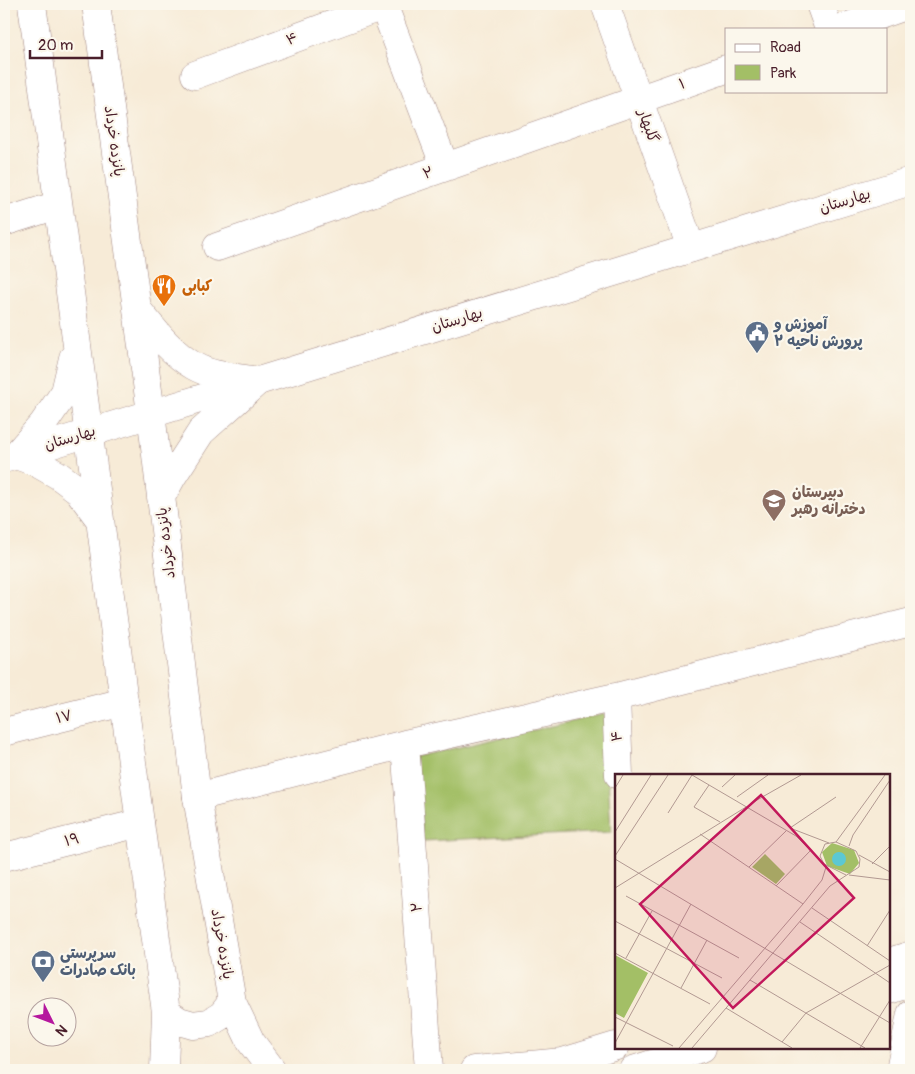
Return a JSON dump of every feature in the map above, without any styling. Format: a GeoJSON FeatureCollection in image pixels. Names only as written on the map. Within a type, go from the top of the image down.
{"type":"FeatureCollection","features":[{"type":"Feature","properties":{"kind":"main road"},"geometry":{"type":"LineString","coordinates":[[32,4],[166,1012],[164,1070]]}},
{"type":"Feature","properties":{"kind":"main road","name":"پانزده خرداد"},"geometry":{"type":"LineString","coordinates":[[96,4],[151,413],[196,797],[232,1002],[251,1042],[272,1070]]}},
{"type":"Feature","properties":{"kind":"main road"},"geometry":{"type":"LineString","coordinates":[[385,4],[445,167]]}},
{"type":"Feature","properties":{"kind":"main road","name":"۴"},"geometry":{"type":"LineString","coordinates":[[195,75],[385,4]]}},
{"type":"Feature","properties":{"kind":"main road","name":"گلبهار"},"geometry":{"type":"LineString","coordinates":[[605,4],[691,248]]}},
{"type":"Feature","properties":{"kind":"main road"},"geometry":{"type":"LineString","coordinates":[[820,4],[829,28]]}},
{"type":"Feature","properties":{"kind":"main road"},"geometry":{"type":"LineString","coordinates":[[843,28],[911,4]]}},
{"type":"Feature","properties":{"kind":"main road","name":"۱"},"geometry":{"type":"LineString","coordinates":[[639,99],[725,68]]}},
{"type":"Feature","properties":{"kind":"main road","name":"۲"},"geometry":{"type":"LineString","coordinates":[[217,247],[639,99]]}},
{"type":"Feature","properties":{"kind":"main road","name":"بهارستان"},"geometry":{"type":"LineString","coordinates":[[10,456],[911,181]]}},
{"type":"Feature","properties":{"kind":"main road"},"geometry":{"type":"LineString","coordinates":[[4,222],[58,205]]}},
{"type":"Feature","properties":{"kind":"main road"},"geometry":{"type":"LineString","coordinates":[[137,310],[178,355],[195,367],[217,374],[258,381]]}},
{"type":"Feature","properties":{"kind":"main road"},"geometry":{"type":"LineString","coordinates":[[10,456],[43,424],[65,392],[72,367],[76,339]]}},
{"type":"Feature","properties":{"kind":"main road"},"geometry":{"type":"LineString","coordinates":[[161,497],[172,476],[201,432],[258,381]]}},
{"type":"Feature","properties":{"kind":"main road"},"geometry":{"type":"LineString","coordinates":[[10,456],[35,462],[50,470],[78,490],[100,518]]}},
{"type":"Feature","properties":{"kind":"main road"},"geometry":{"type":"LineString","coordinates":[[196,797],[405,744],[616,697],[911,622]]}},
{"type":"Feature","properties":{"kind":"main road","name":"۴"},"geometry":{"type":"LineString","coordinates":[[616,697],[619,774]]}},
{"type":"Feature","properties":{"kind":"main road","name":"۱۷"},"geometry":{"type":"LineString","coordinates":[[4,732],[124,702]]}},
{"type":"Feature","properties":{"kind":"main road","name":"۲"},"geometry":{"type":"LineString","coordinates":[[405,744],[428,1070]]}},
{"type":"Feature","properties":{"kind":"main road","name":"۱۹"},"geometry":{"type":"LineString","coordinates":[[4,857],[140,823]]}},
{"type":"Feature","properties":{"kind":"main road"},"geometry":{"type":"LineString","coordinates":[[890,962],[911,954]]}},
{"type":"Feature","properties":{"kind":"main road"},"geometry":{"type":"LineString","coordinates":[[890,990],[911,983]]}},
{"type":"Feature","properties":{"kind":"main road"},"geometry":{"type":"LineString","coordinates":[[166,1012],[178,1021],[194,1025],[209,1023],[222,1015],[232,1002]]}},
{"type":"Feature","properties":{"kind":"main road"},"geometry":{"type":"LineString","coordinates":[[900,1070],[911,1014]]}},
{"type":"Feature","properties":{"kind":"main road"},"geometry":{"type":"LineString","coordinates":[[528,1070],[615,1046]]}},
{"type":"Feature","properties":{"kind":"main road"},"geometry":{"type":"LineString","coordinates":[[632,1070],[699,1049]]}},
{"type":"Feature","properties":{"kind":"main road"},"geometry":{"type":"LineString","coordinates":[[474,1070],[563,1062]]}},
{"type":"Feature","properties":{"kind":"green space"},"geometry":{"type":"Polygon","coordinates":[[[605,714],[611,832],[423,841],[414,757],[605,714]]]}},
{"type":"Feature","properties":{"kind":"place","name":"کبابی"},"geometry":{"type":"Point","coordinates":[164,307]}},
{"type":"Feature","properties":{"kind":"place","name":"آموزش و پرورش ناحیه ۲"},"geometry":{"type":"Point","coordinates":[757,354]}},
{"type":"Feature","properties":{"kind":"place","name":"دبیرستان دخترانه رهبر"},"geometry":{"type":"Point","coordinates":[774,522]}},
{"type":"Feature","properties":{"kind":"place","name":"سرپرستی بانک صادرات"},"geometry":{"type":"Point","coordinates":[43,983]}}]}
